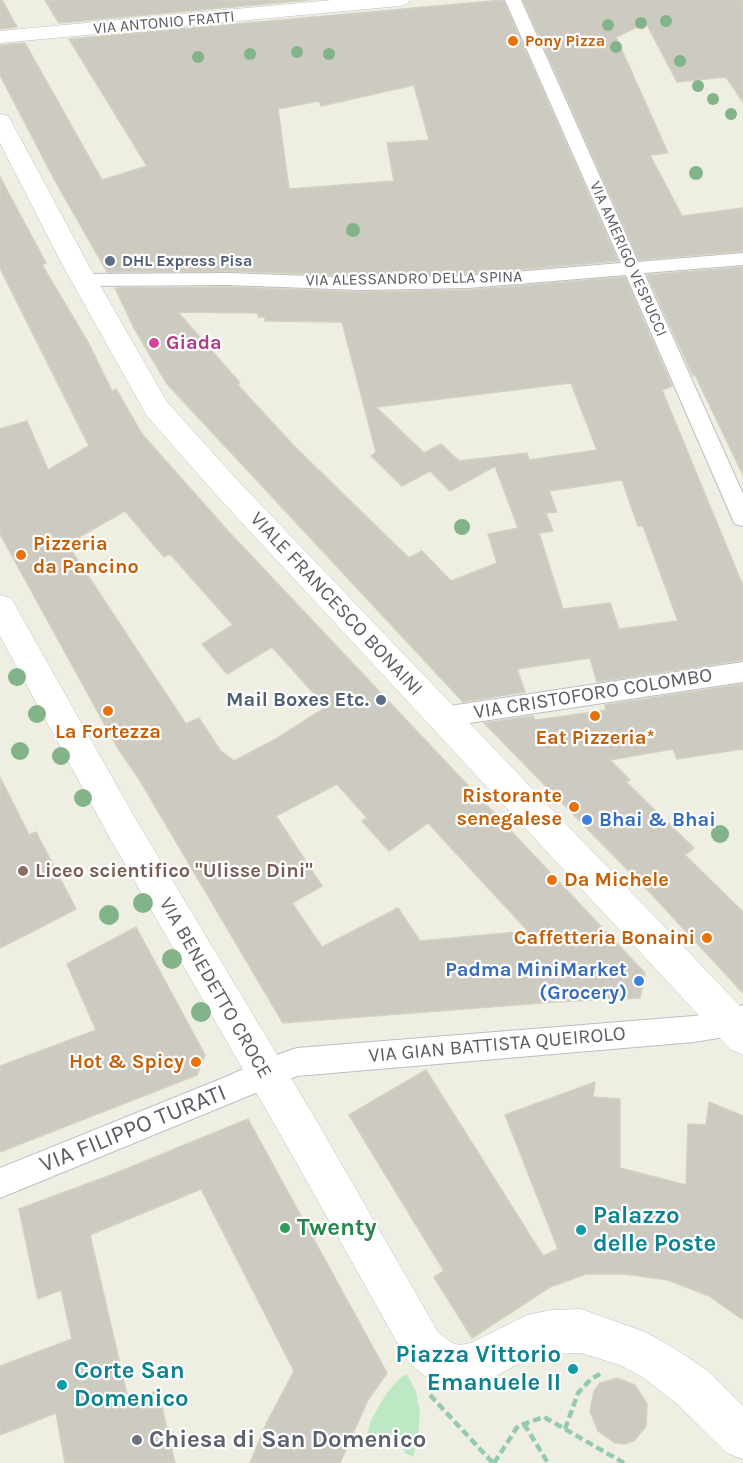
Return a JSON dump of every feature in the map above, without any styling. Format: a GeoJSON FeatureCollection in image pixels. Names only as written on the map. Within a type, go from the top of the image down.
{"type":"FeatureCollection","features":[{"type":"Feature","properties":{"kind":"street","name":"VIA ANTONIO FRATTI"},"geometry":{"type":"LineString","coordinates":[[0,37],[400,0]]}},
{"type":"Feature","properties":{"kind":"street","name":"VIA AMERIGO VESPUCCI"},"geometry":{"type":"LineString","coordinates":[[513,0],[743,518]]}},
{"type":"Feature","properties":{"kind":"street","name":"VIALE FRANCESCO BONAINI"},"geometry":{"type":"LineString","coordinates":[[0,120],[84,280],[163,417],[443,717],[739,1026]]}},
{"type":"Feature","properties":{"kind":"street","name":"VIA ALESSANDRO DELLA SPINA"},"geometry":{"type":"LineString","coordinates":[[84,280],[229,279],[384,284],[468,282],[743,259]]}},
{"type":"Feature","properties":{"kind":"street","name":"VIA BENEDETTO CROCE"},"geometry":{"type":"LineString","coordinates":[[0,607],[123,829],[423,1347],[433,1376]]}},
{"type":"Feature","properties":{"kind":"street","name":"VIA CRISTOFORO COLOMBO"},"geometry":{"type":"LineString","coordinates":[[443,717],[743,672]]}},
{"type":"Feature","properties":{"kind":"street","name":"VIA GIAN BATTISTA QUEIROLO"},"geometry":{"type":"LineString","coordinates":[[265,1072],[297,1062],[739,1026]]}},
{"type":"Feature","properties":{"kind":"street","name":"VIA FILIPPO TURATI"},"geometry":{"type":"LineString","coordinates":[[0,1183],[237,1087],[265,1072]]}},
{"type":"Feature","properties":{"kind":"street"},"geometry":{"type":"LineString","coordinates":[[433,1376],[477,1363],[527,1337],[551,1332],[581,1331],[630,1347],[659,1363],[692,1387],[743,1437]]}},
{"type":"Feature","properties":{"kind":"path"},"geometry":{"type":"LineString","coordinates":[[564,1429],[578,1393],[591,1379],[608,1371]]}},
{"type":"Feature","properties":{"kind":"path"},"geometry":{"type":"LineString","coordinates":[[433,1376],[493,1463],[518,1426],[544,1417],[624,1463]]}},
{"type":"Feature","properties":{"kind":"path"},"geometry":{"type":"LineString","coordinates":[[524,1424],[548,1463]]}},
{"type":"Feature","properties":{"kind":"green space"},"geometry":{"type":"Polygon","coordinates":[[[407,1374],[416,1391],[420,1412],[418,1438],[413,1457],[405,1453],[397,1436],[387,1433],[376,1445],[365,1440],[371,1420],[386,1394],[401,1377],[407,1374]]]}},
{"type":"Feature","properties":{"kind":"building"},"geometry":{"type":"Polygon","coordinates":[[[0,0],[2,0],[17,27],[0,29],[0,0]]]}},
{"type":"Feature","properties":{"kind":"building"},"geometry":{"type":"Polygon","coordinates":[[[45,0],[308,0],[59,23],[45,0]]]}},
{"type":"Feature","properties":{"kind":"building"},"geometry":{"type":"Polygon","coordinates":[[[503,0],[618,261],[468,274],[360,276],[229,271],[107,272],[54,179],[0,75],[0,45],[25,43],[102,180],[147,166],[69,39],[503,0]],[[414,85],[321,106],[319,101],[278,109],[289,189],[394,181],[387,143],[429,140],[414,85]]]}},
{"type":"Feature","properties":{"kind":"building"},"geometry":{"type":"Polygon","coordinates":[[[523,0],[743,0],[743,102],[726,77],[677,82],[646,23],[616,37],[668,153],[650,155],[682,216],[743,208],[743,251],[639,260],[523,0]]]}},
{"type":"Feature","properties":{"kind":"building"},"geometry":{"type":"Polygon","coordinates":[[[0,177],[46,263],[42,265],[89,344],[112,391],[116,389],[142,434],[228,531],[645,973],[640,998],[554,1002],[283,1023],[139,779],[117,747],[0,534],[0,429],[27,421],[48,470],[89,446],[0,268],[0,177]],[[125,511],[67,544],[186,724],[199,718],[220,750],[234,761],[276,739],[326,707],[272,647],[227,674],[202,644],[233,625],[170,554],[164,557],[125,511]],[[337,784],[276,816],[322,886],[292,903],[322,947],[398,908],[420,941],[528,931],[428,823],[389,851],[362,821],[367,818],[337,784]]]}},
{"type":"Feature","properties":{"kind":"building"},"geometry":{"type":"Polygon","coordinates":[[[743,267],[743,475],[695,375],[693,376],[647,275],[743,267]]]}},
{"type":"Feature","properties":{"kind":"building"},"geometry":{"type":"Polygon","coordinates":[[[625,277],[672,386],[662,390],[743,586],[743,660],[597,682],[590,658],[517,669],[525,692],[463,702],[167,384],[134,328],[115,288],[229,287],[360,292],[468,290],[625,277]],[[178,312],[240,383],[237,384],[294,446],[409,558],[422,551],[451,581],[497,563],[488,534],[518,528],[495,466],[450,491],[430,471],[402,486],[371,456],[376,452],[342,322],[265,321],[265,317],[258,317],[258,313],[178,312]],[[571,383],[376,407],[424,453],[441,444],[459,461],[527,453],[529,460],[597,450],[571,383]],[[622,480],[549,491],[557,512],[546,513],[553,531],[539,533],[563,609],[610,603],[619,629],[678,621],[643,526],[638,526],[622,480]]]}},
{"type":"Feature","properties":{"kind":"building"},"geometry":{"type":"Polygon","coordinates":[[[743,684],[743,749],[677,759],[673,749],[610,760],[630,780],[626,782],[694,848],[685,855],[743,912],[743,993],[656,899],[484,723],[533,716],[535,720],[606,710],[605,705],[743,684]]]}},
{"type":"Feature","properties":{"kind":"building"},"geometry":{"type":"Polygon","coordinates":[[[0,777],[29,835],[36,832],[76,909],[0,948],[0,777]]]}},
{"type":"Feature","properties":{"kind":"building"},"geometry":{"type":"Polygon","coordinates":[[[136,927],[205,1055],[197,1075],[0,1152],[0,1066],[96,1030],[67,964],[136,927]]]}},
{"type":"Feature","properties":{"kind":"building","name":"Palazzo delle Poste"},"geometry":{"type":"Polygon","coordinates":[[[426,1070],[543,1256],[558,1249],[505,1115],[595,1082],[593,1097],[620,1099],[620,1168],[686,1185],[688,1124],[706,1125],[709,1102],[743,1116],[743,1320],[709,1296],[668,1280],[625,1274],[586,1274],[550,1287],[472,1338],[434,1277],[444,1271],[349,1115],[426,1070]]]}},
{"type":"Feature","properties":{"kind":"building"},"geometry":{"type":"Polygon","coordinates":[[[248,1119],[387,1373],[368,1400],[340,1463],[250,1463],[267,1422],[294,1371],[201,1189],[90,1235],[129,1403],[158,1390],[175,1463],[65,1463],[56,1413],[0,1435],[0,1366],[72,1339],[61,1290],[38,1299],[19,1209],[111,1175],[248,1119]]]}},
{"type":"Feature","properties":{"kind":"building"},"geometry":{"type":"Polygon","coordinates":[[[617,1378],[635,1385],[647,1404],[646,1426],[634,1441],[624,1444],[615,1443],[598,1431],[590,1411],[594,1391],[600,1383],[617,1378]]]}},
{"type":"Feature","properties":{"kind":"place","name":"Pony Pizza"},"geometry":{"type":"Point","coordinates":[513,41]}},
{"type":"Feature","properties":{"kind":"place","name":"DHL Express Pisa"},"geometry":{"type":"Point","coordinates":[110,261]}},
{"type":"Feature","properties":{"kind":"place","name":"Giada"},"geometry":{"type":"Point","coordinates":[154,343]}},
{"type":"Feature","properties":{"kind":"place","name":"Pizzeria da Pancino"},"geometry":{"type":"Point","coordinates":[21,555]}},
{"type":"Feature","properties":{"kind":"place","name":"Mail Boxes Etc."},"geometry":{"type":"Point","coordinates":[381,700]}},
{"type":"Feature","properties":{"kind":"place","name":"La Fortezza"},"geometry":{"type":"Point","coordinates":[108,711]}},
{"type":"Feature","properties":{"kind":"place","name":"Eat Pizzeria*"},"geometry":{"type":"Point","coordinates":[595,716]}},
{"type":"Feature","properties":{"kind":"place","name":"Ristorante senegalese"},"geometry":{"type":"Point","coordinates":[574,807]}},
{"type":"Feature","properties":{"kind":"place","name":"Bhai & Bhai"},"geometry":{"type":"Point","coordinates":[587,820]}},
{"type":"Feature","properties":{"kind":"place","name":"Liceo scientifico \"Ulisse Dini\""},"geometry":{"type":"Point","coordinates":[23,871]}},
{"type":"Feature","properties":{"kind":"place","name":"Da Michele"},"geometry":{"type":"Point","coordinates":[552,880]}},
{"type":"Feature","properties":{"kind":"place","name":"Caffetteria Bonaini"},"geometry":{"type":"Point","coordinates":[707,938]}},
{"type":"Feature","properties":{"kind":"place","name":"Padma MiniMarket (Grocery)"},"geometry":{"type":"Point","coordinates":[639,981]}},
{"type":"Feature","properties":{"kind":"place","name":"Hot & Spicy"},"geometry":{"type":"Point","coordinates":[196,1062]}},
{"type":"Feature","properties":{"kind":"place","name":"Twenty"},"geometry":{"type":"Point","coordinates":[285,1228]}},
{"type":"Feature","properties":{"kind":"place","name":"Palazzo delle Poste"},"geometry":{"type":"Point","coordinates":[581,1230]}},
{"type":"Feature","properties":{"kind":"place","name":"Piazza Vittorio Emanuele II"},"geometry":{"type":"Point","coordinates":[573,1369]}},
{"type":"Feature","properties":{"kind":"place","name":"Corte San Domenico"},"geometry":{"type":"Point","coordinates":[62,1385]}},
{"type":"Feature","properties":{"kind":"place","name":"Chiesa di San Domenico"},"geometry":{"type":"Point","coordinates":[137,1440]}}]}
